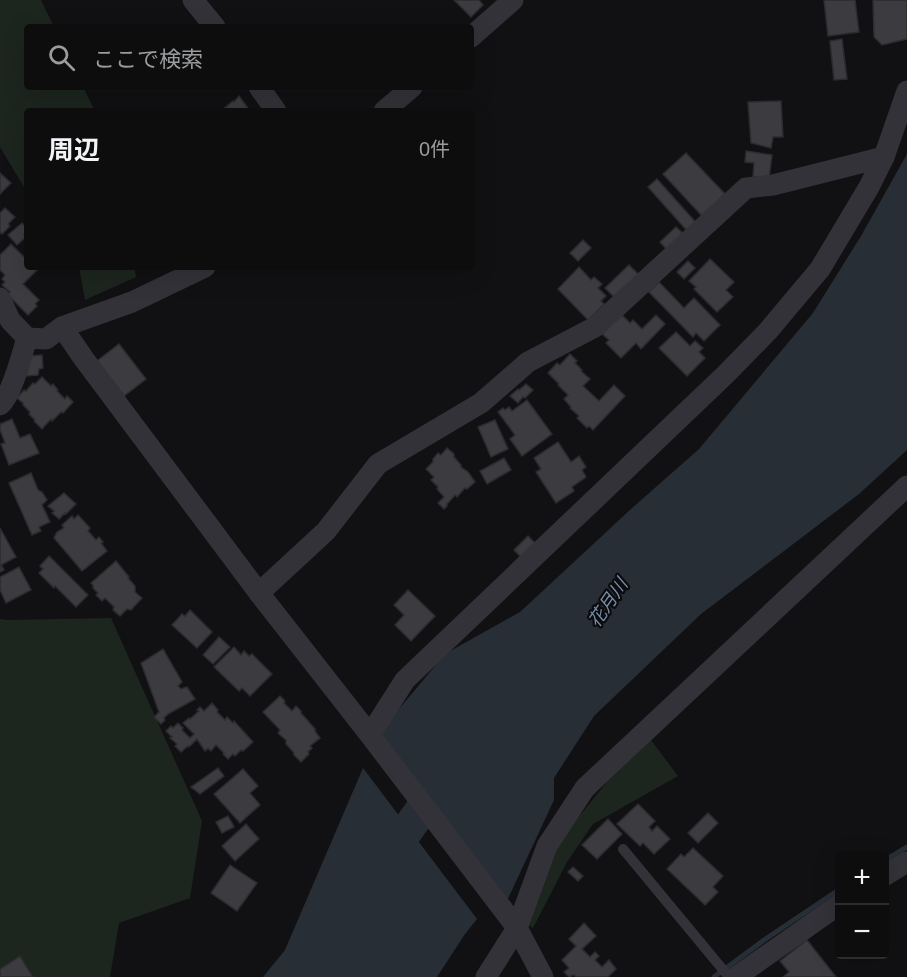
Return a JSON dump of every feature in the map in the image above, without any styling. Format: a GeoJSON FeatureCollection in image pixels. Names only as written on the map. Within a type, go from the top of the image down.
{"type":"FeatureCollection","features":[{"type":"Feature","properties":{"kind":"street"},"geometry":{"type":"LineString","coordinates":[[193,0],[213,24]]}},
{"type":"Feature","properties":{"kind":"street"},"geometry":{"type":"LineString","coordinates":[[474,34],[513,0]]}},
{"type":"Feature","properties":{"kind":"street"},"geometry":{"type":"LineString","coordinates":[[261,90],[274,108]]}},
{"type":"Feature","properties":{"kind":"street"},"geometry":{"type":"LineString","coordinates":[[388,108],[408,90]]}},
{"type":"Feature","properties":{"kind":"street"},"geometry":{"type":"LineString","coordinates":[[370,735],[405,680],[709,390],[768,331],[820,269],[869,187],[884,157],[907,91]]}},
{"type":"Feature","properties":{"kind":"street"},"geometry":{"type":"LineString","coordinates":[[259,593],[326,531],[378,464],[481,403],[528,362],[595,327],[746,188],[772,185],[884,157]]}},
{"type":"Feature","properties":{"kind":"street"},"geometry":{"type":"LineString","coordinates":[[0,298],[10,320],[27,338],[46,339],[62,327],[132,302],[199,270]]}},
{"type":"Feature","properties":{"kind":"street"},"geometry":{"type":"LineString","coordinates":[[62,327],[259,593],[512,922],[543,977]]}},
{"type":"Feature","properties":{"kind":"street"},"geometry":{"type":"LineString","coordinates":[[0,405],[16,374],[27,338]]}},
{"type":"Feature","properties":{"kind":"street"},"geometry":{"type":"LineString","coordinates":[[486,977],[547,846],[585,788],[907,486]]}},
{"type":"Feature","properties":{"kind":"street"},"geometry":{"type":"LineString","coordinates":[[889,873],[907,862]]}},
{"type":"Feature","properties":{"kind":"street"},"geometry":{"type":"LineString","coordinates":[[736,977],[839,905]]}},
{"type":"Feature","properties":{"kind":"lane"},"geometry":{"type":"LineString","coordinates":[[623,849],[729,977]]}},
{"type":"Feature","properties":{"kind":"shaded area"},"geometry":{"type":"Polygon","coordinates":[[[0,0],[41,0],[53,24],[24,24],[24,90],[84,90],[94,108],[24,108],[24,187],[0,147],[0,0]]]}},
{"type":"Feature","properties":{"kind":"shaded area"},"geometry":{"type":"Polygon","coordinates":[[[80,270],[135,270],[136,277],[85,300],[80,270]]]}},
{"type":"Feature","properties":{"kind":"shaded area"},"geometry":{"type":"Polygon","coordinates":[[[111,618],[202,821],[190,898],[119,923],[110,977],[0,977],[0,619],[111,618]]]}},
{"type":"Feature","properties":{"kind":"shaded area"},"geometry":{"type":"Polygon","coordinates":[[[651,740],[678,776],[593,824],[567,862],[533,928],[525,923],[556,845],[607,782],[651,740]]]}},
{"type":"Feature","properties":{"kind":"water"},"geometry":{"type":"Polygon","coordinates":[[[907,154],[907,450],[859,494],[701,614],[594,716],[554,778],[554,800],[506,903],[379,733],[445,654],[520,612],[699,449],[813,313],[861,236],[907,154]]]}},
{"type":"Feature","properties":{"kind":"water"},"geometry":{"type":"Polygon","coordinates":[[[363,768],[477,919],[437,977],[263,977],[285,950],[363,768]]]}},
{"type":"Feature","properties":{"kind":"building"},"geometry":{"type":"Polygon","coordinates":[[[454,0],[479,0],[483,5],[471,17],[454,0]]]}},
{"type":"Feature","properties":{"kind":"building"},"geometry":{"type":"Polygon","coordinates":[[[824,0],[855,0],[859,32],[828,36],[824,0]]]}},
{"type":"Feature","properties":{"kind":"building"},"geometry":{"type":"Polygon","coordinates":[[[873,0],[907,0],[907,39],[882,45],[874,37],[873,0]]]}},
{"type":"Feature","properties":{"kind":"building"},"geometry":{"type":"Polygon","coordinates":[[[842,39],[847,79],[834,80],[830,41],[842,39]]]}},
{"type":"Feature","properties":{"kind":"building"},"geometry":{"type":"Polygon","coordinates":[[[239,96],[248,108],[225,108],[239,96]]]}},
{"type":"Feature","properties":{"kind":"building"},"geometry":{"type":"Polygon","coordinates":[[[781,101],[783,137],[773,137],[771,148],[751,143],[748,102],[781,101]]]}},
{"type":"Feature","properties":{"kind":"building"},"geometry":{"type":"Polygon","coordinates":[[[746,151],[772,155],[769,179],[753,177],[754,163],[745,162],[746,151]]]}},
{"type":"Feature","properties":{"kind":"building"},"geometry":{"type":"Polygon","coordinates":[[[686,153],[725,194],[702,216],[663,174],[686,153]]]}},
{"type":"Feature","properties":{"kind":"building"},"geometry":{"type":"Polygon","coordinates":[[[0,173],[11,183],[0,194],[0,173]]]}},
{"type":"Feature","properties":{"kind":"building"},"geometry":{"type":"Polygon","coordinates":[[[657,179],[699,226],[690,234],[648,187],[657,179]]]}},
{"type":"Feature","properties":{"kind":"building"},"geometry":{"type":"Polygon","coordinates":[[[5,208],[15,217],[2,234],[0,232],[0,213],[5,208]]]}},
{"type":"Feature","properties":{"kind":"building"},"geometry":{"type":"Polygon","coordinates":[[[22,223],[24,225],[24,239],[17,245],[8,235],[22,223]]]}},
{"type":"Feature","properties":{"kind":"building"},"geometry":{"type":"Polygon","coordinates":[[[676,227],[687,237],[669,252],[660,242],[676,227]]]}},
{"type":"Feature","properties":{"kind":"building"},"geometry":{"type":"Polygon","coordinates":[[[583,240],[591,248],[578,261],[570,253],[583,240]]]}},
{"type":"Feature","properties":{"kind":"building"},"geometry":{"type":"Polygon","coordinates":[[[11,244],[24,257],[24,270],[37,270],[23,284],[39,300],[35,304],[37,306],[28,315],[8,295],[10,292],[2,285],[5,282],[2,279],[5,275],[0,270],[0,255],[11,244]]]}},
{"type":"Feature","properties":{"kind":"building"},"geometry":{"type":"Polygon","coordinates":[[[710,259],[734,282],[726,290],[733,297],[717,312],[689,281],[710,259]]]}},
{"type":"Feature","properties":{"kind":"building"},"geometry":{"type":"Polygon","coordinates":[[[688,261],[695,268],[684,279],[677,272],[688,261]]]}},
{"type":"Feature","properties":{"kind":"building"},"geometry":{"type":"Polygon","coordinates":[[[629,265],[639,275],[616,299],[605,288],[629,265]]]}},
{"type":"Feature","properties":{"kind":"building"},"geometry":{"type":"Polygon","coordinates":[[[579,267],[591,280],[594,277],[602,284],[598,288],[606,296],[601,301],[604,304],[588,320],[558,289],[579,267]]]}},
{"type":"Feature","properties":{"kind":"building"},"geometry":{"type":"Polygon","coordinates":[[[659,282],[684,308],[694,298],[720,325],[704,341],[696,333],[693,337],[649,292],[659,282]]]}},
{"type":"Feature","properties":{"kind":"building"},"geometry":{"type":"Polygon","coordinates":[[[621,314],[630,323],[633,320],[642,329],[656,315],[665,324],[641,349],[636,343],[621,358],[606,343],[609,340],[602,334],[621,314]]]}},
{"type":"Feature","properties":{"kind":"building"},"geometry":{"type":"Polygon","coordinates":[[[676,332],[690,346],[695,341],[703,348],[699,352],[705,358],[687,376],[659,348],[676,332]]]}},
{"type":"Feature","properties":{"kind":"building"},"geometry":{"type":"Polygon","coordinates":[[[119,344],[146,379],[124,396],[97,361],[119,344]]]}},
{"type":"Feature","properties":{"kind":"building"},"geometry":{"type":"Polygon","coordinates":[[[570,354],[577,361],[575,363],[581,371],[590,379],[583,386],[599,401],[614,385],[625,396],[593,430],[589,426],[587,428],[577,418],[579,416],[564,399],[568,395],[548,373],[570,354]]]}},
{"type":"Feature","properties":{"kind":"building"},"geometry":{"type":"Polygon","coordinates":[[[42,355],[43,368],[39,369],[38,375],[26,376],[30,356],[42,355]]]}},
{"type":"Feature","properties":{"kind":"building"},"geometry":{"type":"Polygon","coordinates":[[[42,377],[51,386],[53,384],[65,399],[67,396],[73,402],[42,429],[17,398],[42,377]]]}},
{"type":"Feature","properties":{"kind":"building"},"geometry":{"type":"Polygon","coordinates":[[[526,384],[533,390],[518,403],[510,396],[526,384]]]}},
{"type":"Feature","properties":{"kind":"building"},"geometry":{"type":"Polygon","coordinates":[[[527,400],[552,434],[522,456],[510,439],[515,435],[498,412],[509,407],[512,411],[527,400]]]}},
{"type":"Feature","properties":{"kind":"building"},"geometry":{"type":"Polygon","coordinates":[[[12,419],[20,438],[30,434],[39,453],[9,465],[1,444],[5,443],[0,424],[12,419]]]}},
{"type":"Feature","properties":{"kind":"building"},"geometry":{"type":"Polygon","coordinates":[[[495,420],[508,449],[491,457],[478,427],[495,420]]]}},
{"type":"Feature","properties":{"kind":"building"},"geometry":{"type":"Polygon","coordinates":[[[558,442],[571,462],[579,456],[586,467],[582,470],[586,477],[572,487],[574,491],[556,503],[536,472],[541,469],[534,458],[558,442]]]}},
{"type":"Feature","properties":{"kind":"building"},"geometry":{"type":"Polygon","coordinates":[[[447,448],[475,482],[457,497],[455,495],[444,509],[438,503],[444,497],[431,480],[434,477],[426,469],[438,453],[441,455],[447,448]]]}},
{"type":"Feature","properties":{"kind":"building"},"geometry":{"type":"Polygon","coordinates":[[[504,458],[511,470],[487,484],[480,471],[504,458]]]}},
{"type":"Feature","properties":{"kind":"building"},"geometry":{"type":"Polygon","coordinates":[[[31,473],[38,490],[47,500],[42,505],[50,522],[39,527],[41,531],[32,535],[9,483],[31,473]]]}},
{"type":"Feature","properties":{"kind":"building"},"geometry":{"type":"Polygon","coordinates":[[[64,493],[76,504],[59,519],[48,506],[64,493]]]}},
{"type":"Feature","properties":{"kind":"building"},"geometry":{"type":"Polygon","coordinates":[[[78,515],[90,528],[88,531],[96,540],[99,537],[107,551],[82,571],[54,538],[57,532],[64,528],[62,525],[72,516],[74,519],[78,515]]]}},
{"type":"Feature","properties":{"kind":"building"},"geometry":{"type":"Polygon","coordinates":[[[0,528],[16,557],[1,565],[4,570],[0,572],[0,528]]]}},
{"type":"Feature","properties":{"kind":"building"},"geometry":{"type":"Polygon","coordinates":[[[528,536],[535,543],[521,557],[514,550],[528,536]]]}},
{"type":"Feature","properties":{"kind":"building"},"geometry":{"type":"Polygon","coordinates":[[[49,556],[88,595],[76,607],[39,573],[43,569],[40,566],[49,556]]]}},
{"type":"Feature","properties":{"kind":"building"},"geometry":{"type":"Polygon","coordinates":[[[116,561],[135,586],[135,592],[142,598],[131,610],[127,609],[120,616],[105,598],[102,601],[96,595],[98,593],[91,583],[116,561]]]}},
{"type":"Feature","properties":{"kind":"building"},"geometry":{"type":"Polygon","coordinates":[[[19,567],[31,590],[6,603],[0,590],[0,577],[19,567]]]}},
{"type":"Feature","properties":{"kind":"building"},"geometry":{"type":"Polygon","coordinates":[[[408,590],[435,616],[411,641],[395,625],[404,615],[394,605],[408,590]]]}},
{"type":"Feature","properties":{"kind":"building"},"geometry":{"type":"Polygon","coordinates":[[[190,610],[212,632],[197,648],[172,625],[182,614],[185,616],[190,610]]]}},
{"type":"Feature","properties":{"kind":"building"},"geometry":{"type":"Polygon","coordinates":[[[219,637],[230,647],[213,664],[203,655],[219,637]]]}},
{"type":"Feature","properties":{"kind":"building"},"geometry":{"type":"Polygon","coordinates":[[[234,647],[241,655],[244,651],[249,656],[252,654],[272,674],[250,696],[242,688],[239,691],[214,667],[234,647]]]}},
{"type":"Feature","properties":{"kind":"building"},"geometry":{"type":"Polygon","coordinates":[[[163,649],[182,682],[178,686],[181,689],[187,687],[195,699],[168,714],[161,724],[154,717],[159,712],[141,663],[163,649]]]}},
{"type":"Feature","properties":{"kind":"building"},"geometry":{"type":"Polygon","coordinates":[[[280,696],[292,711],[296,706],[301,711],[320,738],[310,746],[312,748],[309,754],[301,762],[286,744],[286,740],[278,733],[280,730],[263,712],[280,696]]]}},
{"type":"Feature","properties":{"kind":"building"},"geometry":{"type":"Polygon","coordinates":[[[212,703],[225,720],[227,717],[233,723],[234,721],[253,742],[243,751],[241,750],[235,756],[233,754],[228,759],[216,745],[211,751],[208,748],[205,751],[197,739],[181,752],[166,731],[178,723],[190,738],[194,734],[183,723],[199,711],[197,710],[200,707],[204,711],[212,703]]]}},
{"type":"Feature","properties":{"kind":"building"},"geometry":{"type":"Polygon","coordinates":[[[218,768],[224,776],[200,794],[191,787],[218,768]]]}},
{"type":"Feature","properties":{"kind":"building"},"geometry":{"type":"Polygon","coordinates":[[[243,769],[258,786],[250,793],[260,805],[240,823],[214,794],[243,769]]]}},
{"type":"Feature","properties":{"kind":"building"},"geometry":{"type":"Polygon","coordinates":[[[638,804],[655,821],[649,827],[652,831],[657,826],[670,839],[654,854],[643,843],[640,846],[617,824],[638,804]]]}},
{"type":"Feature","properties":{"kind":"building"},"geometry":{"type":"Polygon","coordinates":[[[708,813],[718,823],[698,843],[688,833],[708,813]]]}},
{"type":"Feature","properties":{"kind":"building"},"geometry":{"type":"Polygon","coordinates":[[[228,816],[234,827],[222,833],[216,822],[228,816]]]}},
{"type":"Feature","properties":{"kind":"building"},"geometry":{"type":"Polygon","coordinates":[[[608,819],[622,834],[597,859],[582,845],[608,819]]]}},
{"type":"Feature","properties":{"kind":"building"},"geometry":{"type":"Polygon","coordinates":[[[246,824],[259,839],[235,861],[222,846],[246,824]]]}},
{"type":"Feature","properties":{"kind":"building"},"geometry":{"type":"Polygon","coordinates":[[[693,848],[723,876],[713,887],[718,892],[705,905],[667,869],[681,854],[684,857],[693,848]]]}},
{"type":"Feature","properties":{"kind":"building"},"geometry":{"type":"Polygon","coordinates":[[[230,865],[257,883],[237,911],[211,893],[230,865]]]}},
{"type":"Feature","properties":{"kind":"building"},"geometry":{"type":"Polygon","coordinates":[[[573,867],[583,876],[578,881],[568,872],[573,867]]]}},
{"type":"Feature","properties":{"kind":"building"},"geometry":{"type":"Polygon","coordinates":[[[584,923],[596,936],[582,949],[590,957],[595,952],[599,956],[595,960],[602,967],[609,960],[616,969],[608,977],[576,977],[574,975],[569,977],[564,972],[569,968],[562,960],[576,946],[569,939],[584,923]]]}},
{"type":"Feature","properties":{"kind":"building"},"geometry":{"type":"Polygon","coordinates":[[[807,940],[836,977],[783,977],[789,972],[780,961],[807,940]]]}},
{"type":"Feature","properties":{"kind":"building"},"geometry":{"type":"Polygon","coordinates":[[[20,956],[33,977],[0,977],[0,969],[20,956]]]}},
{"type":"Feature","properties":{"kind":"waterway","name":"花月川"},"geometry":{"type":"LineString","coordinates":[[382,865],[443,780]]}},
{"type":"Feature","properties":{"kind":"waterway"},"geometry":{"type":"LineString","coordinates":[[889,858],[907,847]]}},
{"type":"Feature","properties":{"kind":"waterway"},"geometry":{"type":"LineString","coordinates":[[714,977],[835,892]]}}]}
